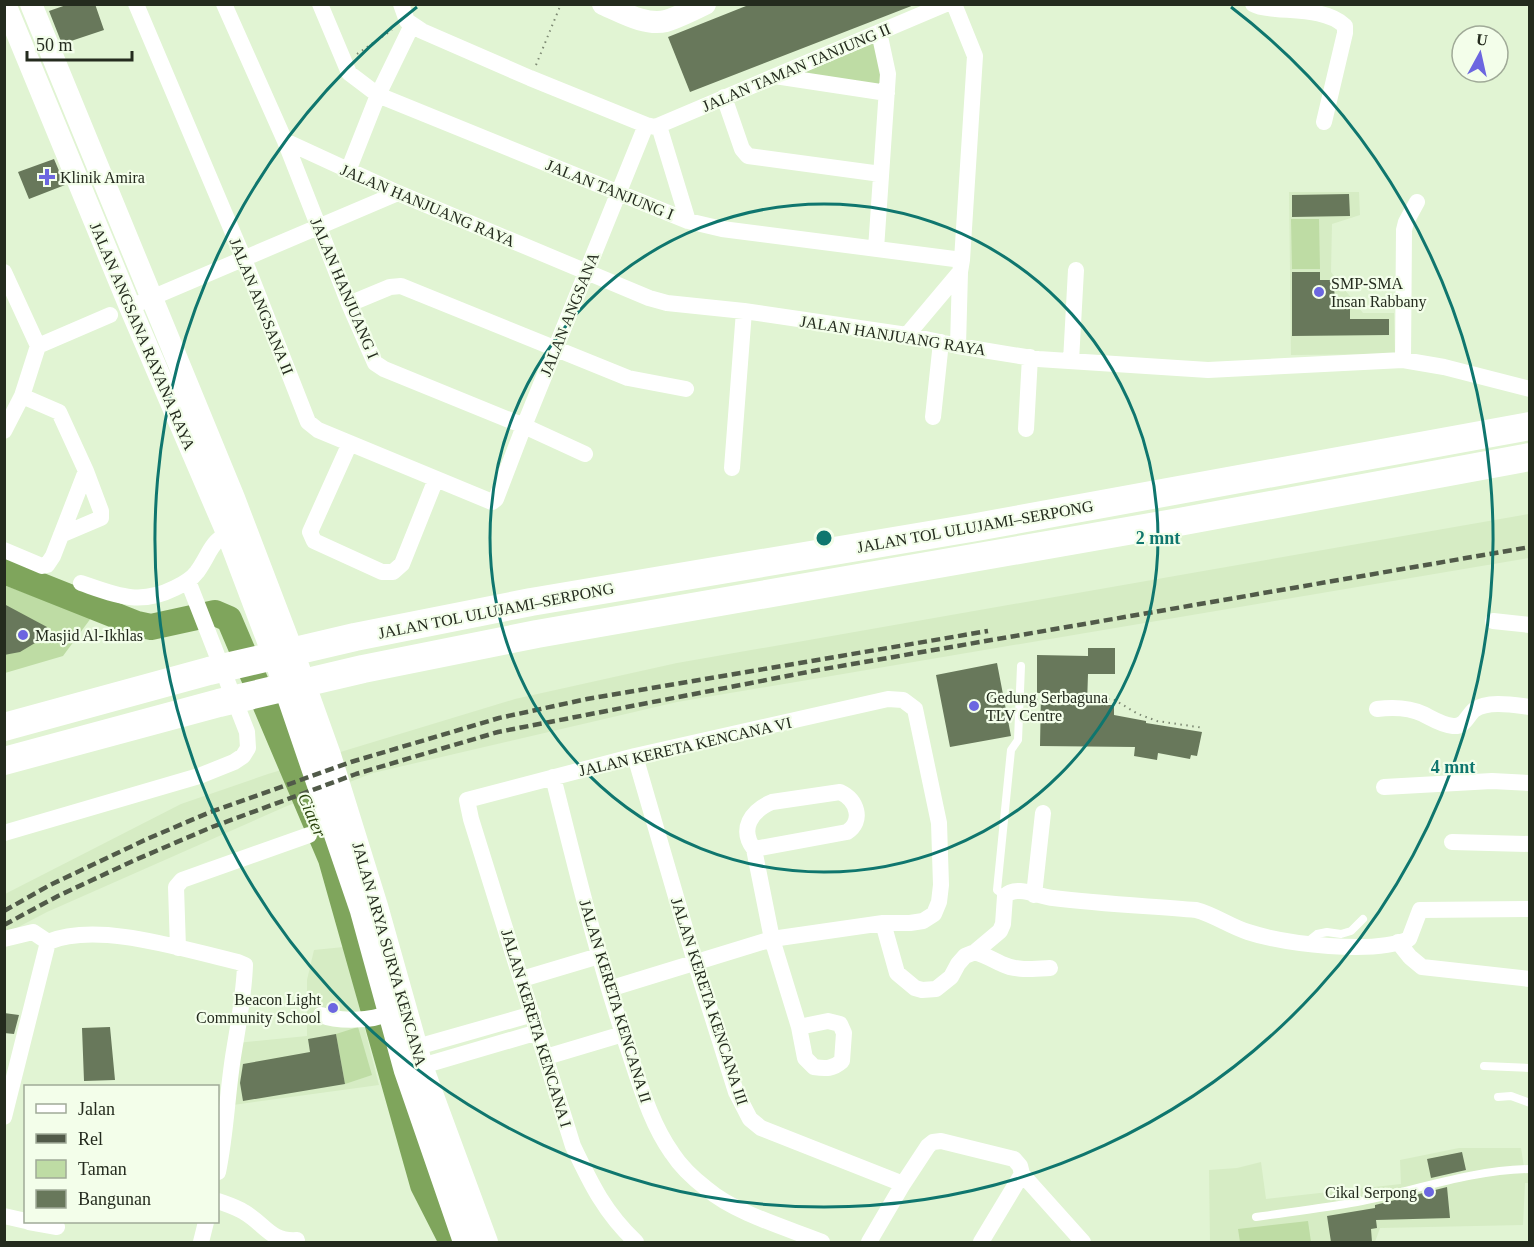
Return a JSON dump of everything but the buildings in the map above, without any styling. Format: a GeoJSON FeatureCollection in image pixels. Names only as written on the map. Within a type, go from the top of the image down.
{"type":"FeatureCollection","features":[{"type":"Feature","properties":{"kind":"highway","name":"JALAN TOL ULUJAMI–SERPONG"},"geometry":{"type":"LineString","coordinates":[[212,670],[355,637],[531,602],[971,528],[1530,426]]}},
{"type":"Feature","properties":{"kind":"highway","name":"JALAN TOL ULUJAMI–SERPONG"},"geometry":{"type":"LineString","coordinates":[[219,703],[363,669],[537,634],[1179,522],[1530,457]]}},
{"type":"Feature","properties":{"kind":"highway"},"geometry":{"type":"LineString","coordinates":[[4,709],[104,688],[212,670]]}},
{"type":"Feature","properties":{"kind":"highway"},"geometry":{"type":"LineString","coordinates":[[4,728],[212,670]]}},
{"type":"Feature","properties":{"kind":"highway"},"geometry":{"type":"LineString","coordinates":[[4,761],[219,703]]}},
{"type":"Feature","properties":{"kind":"highway"},"geometry":{"type":"LineString","coordinates":[[4,773],[219,703]]}},
{"type":"Feature","properties":{"kind":"street","name":"JALAN ANGSANA II"},"geometry":{"type":"LineString","coordinates":[[136,4],[244,259],[308,422],[318,430],[492,502]]}},
{"type":"Feature","properties":{"kind":"street","name":"JALAN HANJUANG I"},"geometry":{"type":"LineString","coordinates":[[224,4],[285,141],[349,304],[375,363],[384,369],[524,426],[585,454]]}},
{"type":"Feature","properties":{"kind":"street","name":"JALAN TANJUNG I"},"geometry":{"type":"LineString","coordinates":[[320,4],[349,73],[378,95],[688,221],[714,228],[876,249],[961,266]]}},
{"type":"Feature","properties":{"kind":"street"},"geometry":{"type":"LineString","coordinates":[[401,4],[410,23],[530,78],[653,125],[688,221]]}},
{"type":"Feature","properties":{"kind":"street"},"geometry":{"type":"LineString","coordinates":[[603,4],[642,20],[652,21],[666,21],[705,4]]}},
{"type":"Feature","properties":{"kind":"street","name":"JALAN TAMAN TANJUNG II"},"geometry":{"type":"LineString","coordinates":[[653,125],[946,4]]}},
{"type":"Feature","properties":{"kind":"street"},"geometry":{"type":"LineString","coordinates":[[954,4],[975,56],[958,346]]}},
{"type":"Feature","properties":{"kind":"street"},"geometry":{"type":"LineString","coordinates":[[1253,4],[1260,8],[1301,11],[1328,16],[1345,26],[1324,122]]}},
{"type":"Feature","properties":{"kind":"street"},"geometry":{"type":"LineString","coordinates":[[6,12],[34,6]]}},
{"type":"Feature","properties":{"kind":"street","name":"JALAN ANGSANA RAYANA RAYA"},"geometry":{"type":"LineString","coordinates":[[34,6],[151,298],[288,665]]}},
{"type":"Feature","properties":{"kind":"street","name":"JALAN ANGSANA RAYANA RAYA"},"geometry":{"type":"LineString","coordinates":[[6,12],[120,311],[236,529]]}},
{"type":"Feature","properties":{"kind":"street"},"geometry":{"type":"LineString","coordinates":[[348,171],[410,23]]}},
{"type":"Feature","properties":{"kind":"street"},"geometry":{"type":"LineString","coordinates":[[876,249],[887,93],[887,63],[879,32]]}},
{"type":"Feature","properties":{"kind":"street"},"geometry":{"type":"LineString","coordinates":[[774,76],[887,93]]}},
{"type":"Feature","properties":{"kind":"street"},"geometry":{"type":"LineString","coordinates":[[724,97],[742,149],[748,156],[881,174]]}},
{"type":"Feature","properties":{"kind":"street","name":"JALAN ANGSANA"},"geometry":{"type":"LineString","coordinates":[[492,502],[496,499],[619,193],[653,125]]}},
{"type":"Feature","properties":{"kind":"street","name":"JALAN HANJUANG RAYA"},"geometry":{"type":"LineString","coordinates":[[285,141],[398,193],[649,298],[667,303],[744,311],[907,335],[958,346],[1030,357],[1208,370],[1403,360],[1530,389]]}},
{"type":"Feature","properties":{"kind":"street"},"geometry":{"type":"LineString","coordinates":[[38,346],[398,193]]}},
{"type":"Feature","properties":{"kind":"street"},"geometry":{"type":"LineString","coordinates":[[1403,360],[1404,230],[1417,202]]}},
{"type":"Feature","properties":{"kind":"street"},"geometry":{"type":"LineString","coordinates":[[907,335],[961,266]]}},
{"type":"Feature","properties":{"kind":"street"},"geometry":{"type":"LineString","coordinates":[[1071,361],[1076,270]]}},
{"type":"Feature","properties":{"kind":"street"},"geometry":{"type":"LineString","coordinates":[[4,272],[38,346],[22,396],[4,431]]}},
{"type":"Feature","properties":{"kind":"street"},"geometry":{"type":"LineString","coordinates":[[349,304],[390,287],[401,286],[628,378],[686,389]]}},
{"type":"Feature","properties":{"kind":"street"},"geometry":{"type":"LineString","coordinates":[[732,468],[744,311]]}},
{"type":"Feature","properties":{"kind":"street"},"geometry":{"type":"LineString","coordinates":[[933,417],[941,342]]}},
{"type":"Feature","properties":{"kind":"street"},"geometry":{"type":"LineString","coordinates":[[1026,429],[1030,357]]}},
{"type":"Feature","properties":{"kind":"street"},"geometry":{"type":"LineString","coordinates":[[22,396],[59,412],[86,471],[101,511],[101,518],[61,535]]}},
{"type":"Feature","properties":{"kind":"street"},"geometry":{"type":"LineString","coordinates":[[350,443],[310,536],[314,541],[382,572],[393,572],[402,564],[436,479]]}},
{"type":"Feature","properties":{"kind":"street"},"geometry":{"type":"LineString","coordinates":[[4,550],[42,566],[47,565],[53,556],[86,471]]}},
{"type":"Feature","properties":{"kind":"street"},"geometry":{"type":"LineString","coordinates":[[81,583],[117,596],[134,599],[151,597],[188,581],[197,572],[216,539],[236,529]]}},
{"type":"Feature","properties":{"kind":"street"},"geometry":{"type":"LineString","coordinates":[[4,833],[198,776],[234,762],[243,756],[248,748],[247,732],[188,581]]}},
{"type":"Feature","properties":{"kind":"street"},"geometry":{"type":"LineString","coordinates":[[1494,621],[1530,625]]}},
{"type":"Feature","properties":{"kind":"street","name":"JALAN ARYA SURYA KENCANA"},"geometry":{"type":"LineString","coordinates":[[288,665],[332,828],[369,909],[380,1017],[411,1059],[488,1242]]}},
{"type":"Feature","properties":{"kind":"street","name":"JALAN ARYA SURYA KENCANA"},"geometry":{"type":"LineString","coordinates":[[288,665],[330,755],[369,909],[464,1242]]}},
{"type":"Feature","properties":{"kind":"street","name":"JALAN KERETA KENCANA VI"},"geometry":{"type":"LineString","coordinates":[[468,799],[635,756],[888,699],[903,700],[915,709],[931,781],[939,823],[941,885],[939,902],[934,914],[923,921],[883,923]]}},
{"type":"Feature","properties":{"kind":"street"},"geometry":{"type":"LineString","coordinates":[[1377,709],[1407,709],[1422,713],[1440,723],[1458,726],[1464,723],[1474,710],[1481,707],[1507,704],[1530,707]]}},
{"type":"Feature","properties":{"kind":"street","name":"JALAN KERETA KENCANA III"},"geometry":{"type":"LineString","coordinates":[[635,756],[695,962],[736,1092],[750,1119],[761,1128],[903,1184]]}},
{"type":"Feature","properties":{"kind":"street","name":"JALAN KERETA KENCANA II"},"geometry":{"type":"LineString","coordinates":[[553,777],[599,956],[647,1106],[658,1131],[672,1154],[688,1173],[709,1191],[733,1206],[822,1242]]}},
{"type":"Feature","properties":{"kind":"street"},"geometry":{"type":"LineString","coordinates":[[1384,787],[1492,781],[1530,783]]}},
{"type":"Feature","properties":{"kind":"street"},"geometry":{"type":"LineString","coordinates":[[754,849],[848,832],[858,820],[854,804],[849,796],[840,792],[772,802],[762,806],[750,820],[747,828],[747,836],[754,849],[772,939],[800,1028]]}},
{"type":"Feature","properties":{"kind":"street","name":"JALAN KERETA KENCANA I"},"geometry":{"type":"LineString","coordinates":[[468,799],[466,803],[573,1146],[594,1191],[621,1227],[636,1242]]}},
{"type":"Feature","properties":{"kind":"street"},"geometry":{"type":"LineString","coordinates":[[1034,895],[1043,813]]}},
{"type":"Feature","properties":{"kind":"street"},"geometry":{"type":"LineString","coordinates":[[178,948],[176,887],[182,880],[309,835]]}},
{"type":"Feature","properties":{"kind":"street"},"geometry":{"type":"LineString","coordinates":[[1452,842],[1530,844]]}},
{"type":"Feature","properties":{"kind":"street"},"geometry":{"type":"LineString","coordinates":[[609,989],[772,939],[883,923],[897,973],[915,988],[936,989],[954,973],[962,959],[975,952],[1000,931],[1003,924],[1005,897],[1008,893],[1016,891],[1052,898],[1196,910],[1218,917],[1246,931],[1307,942],[1366,947],[1405,941],[1411,936],[1419,910],[1530,909]]}},
{"type":"Feature","properties":{"kind":"street"},"geometry":{"type":"LineString","coordinates":[[4,939],[33,932],[48,942]]}},
{"type":"Feature","properties":{"kind":"street"},"geometry":{"type":"LineString","coordinates":[[4,1117],[7,1095],[48,942],[57,938],[86,934],[131,938],[178,948],[245,965],[244,995],[219,1167]]}},
{"type":"Feature","properties":{"kind":"street"},"geometry":{"type":"LineString","coordinates":[[1398,942],[1422,967],[1530,980]]}},
{"type":"Feature","properties":{"kind":"street"},"geometry":{"type":"LineString","coordinates":[[975,952],[1014,968],[1050,968]]}},
{"type":"Feature","properties":{"kind":"street"},"geometry":{"type":"LineString","coordinates":[[522,979],[599,956]]}},
{"type":"Feature","properties":{"kind":"street"},"geometry":{"type":"LineString","coordinates":[[411,1059],[533,1014]]}},
{"type":"Feature","properties":{"kind":"street"},"geometry":{"type":"LineString","coordinates":[[321,1015],[331,1018],[380,1017]]}},
{"type":"Feature","properties":{"kind":"street"},"geometry":{"type":"LineString","coordinates":[[411,1059],[538,1032]]}},
{"type":"Feature","properties":{"kind":"street"},"geometry":{"type":"LineString","coordinates":[[546,1057],[623,1034]]}},
{"type":"Feature","properties":{"kind":"street"},"geometry":{"type":"LineString","coordinates":[[869,1242],[928,1146],[933,1142],[941,1141],[1014,1159],[1020,1166],[1022,1174],[1083,1242]]}},
{"type":"Feature","properties":{"kind":"street"},"geometry":{"type":"LineString","coordinates":[[981,1242],[1022,1174]]}},
{"type":"Feature","properties":{"kind":"street"},"geometry":{"type":"LineString","coordinates":[[219,1201],[243,1211],[275,1238],[288,1241],[297,1240]]}},
{"type":"Feature","properties":{"kind":"street"},"geometry":{"type":"LineString","coordinates":[[4,1216],[24,1220]]}},
{"type":"Feature","properties":{"kind":"street"},"geometry":{"type":"LineString","coordinates":[[37,1223],[57,1227]]}},
{"type":"Feature","properties":{"kind":"street"},"geometry":{"type":"LineString","coordinates":[[201,1242],[206,1223]]}},
{"type":"Feature","properties":{"kind":"lane"},"geometry":{"type":"LineString","coordinates":[[1005,897],[997,890],[1011,750],[1018,740],[1021,666]]}},
{"type":"Feature","properties":{"kind":"lane"},"geometry":{"type":"LineString","coordinates":[[1307,942],[1317,934],[1326,932],[1341,934],[1351,931],[1363,919]]}},
{"type":"Feature","properties":{"kind":"lane"},"geometry":{"type":"LineString","coordinates":[[1484,1065],[1530,1068]]}},
{"type":"Feature","properties":{"kind":"lane"},"geometry":{"type":"LineString","coordinates":[[1498,1097],[1511,1096],[1530,1103]]}},
{"type":"Feature","properties":{"kind":"lane"},"geometry":{"type":"LineString","coordinates":[[1256,1217],[1358,1202],[1489,1173],[1530,1169]]}},
{"type":"Feature","properties":{"kind":"path"},"geometry":{"type":"LineString","coordinates":[[530,78],[561,4]]}},
{"type":"Feature","properties":{"kind":"path"},"geometry":{"type":"LineString","coordinates":[[345,62],[410,23]]}},
{"type":"Feature","properties":{"kind":"path"},"geometry":{"type":"LineString","coordinates":[[1030,699],[1113,699],[1138,714],[1157,721],[1204,728]]}},
{"type":"Feature","properties":{"kind":"shaded area","name":"SMP-SMA Insan Rabbany"},"geometry":{"type":"Polygon","coordinates":[[[1289,192],[1359,192],[1360,215],[1332,224],[1331,272],[1363,313],[1394,313],[1395,354],[1291,355],[1289,192]]]}},
{"type":"Feature","properties":{"kind":"shaded area"},"geometry":{"type":"Polygon","coordinates":[[[1529,514],[1529,558],[677,702],[373,773],[287,806],[47,912],[5,934],[5,894],[181,804],[268,774],[515,699],[677,663],[1529,514]]]}},
{"type":"Feature","properties":{"kind":"shaded area","name":"Beacon Light Community School"},"geometry":{"type":"Polygon","coordinates":[[[344,947],[379,1085],[233,1105],[237,1043],[307,1036],[307,980],[314,950],[344,947]]]}},
{"type":"Feature","properties":{"kind":"shaded area","name":"Cikal Serpong"},"geometry":{"type":"Polygon","coordinates":[[[1459,1148],[1521,1148],[1524,1167],[1529,1167],[1530,1183],[1525,1183],[1523,1225],[1380,1228],[1375,1242],[1210,1242],[1209,1170],[1237,1168],[1261,1162],[1266,1199],[1401,1184],[1400,1160],[1459,1148]]]}},
{"type":"Feature","properties":{"kind":"green space"},"geometry":{"type":"Polygon","coordinates":[[[873,40],[882,60],[880,88],[792,74],[873,40]]]}},
{"type":"Feature","properties":{"kind":"green space"},"geometry":{"type":"Polygon","coordinates":[[[1291,219],[1319,219],[1320,269],[1292,269],[1291,219]]]}},
{"type":"Feature","properties":{"kind":"green space"},"geometry":{"type":"Polygon","coordinates":[[[4,585],[91,618],[63,656],[5,673],[4,585]]]}},
{"type":"Feature","properties":{"kind":"green space"},"geometry":{"type":"Polygon","coordinates":[[[358,1027],[372,1075],[345,1084],[336,1034],[358,1027]]]}},
{"type":"Feature","properties":{"kind":"green space"},"geometry":{"type":"Polygon","coordinates":[[[1308,1221],[1311,1242],[1240,1242],[1238,1229],[1308,1221]]]}},
{"type":"Feature","properties":{"kind":"waterway","name":"Ciater"},"geometry":{"type":"LineString","coordinates":[[4,571],[137,624],[151,627],[215,613],[229,619],[331,859],[423,1185],[452,1242]]}},
{"type":"Feature","properties":{"kind":"railway"},"geometry":{"type":"LineString","coordinates":[[4,925],[58,896],[212,827],[356,774],[498,732],[818,670],[1530,547]]}},
{"type":"Feature","properties":{"kind":"railway"},"geometry":{"type":"LineString","coordinates":[[4,911],[50,885],[208,813],[351,762],[499,718],[587,699],[988,631]]}},
{"type":"Feature","properties":{"kind":"place","name":"Klinik Amira"},"geometry":{"type":"Point","coordinates":[47,177]}},
{"type":"Feature","properties":{"kind":"place","name":"SMP-SMA Insan Rabbany"},"geometry":{"type":"Point","coordinates":[1319,292]}},
{"type":"Feature","properties":{"kind":"place","name":"Masjid Al-Ikhlas"},"geometry":{"type":"Point","coordinates":[23,635]}},
{"type":"Feature","properties":{"kind":"place","name":"Gedung Serbaguna TLV Centre"},"geometry":{"type":"Point","coordinates":[974,706]}},
{"type":"Feature","properties":{"kind":"place","name":"Beacon Light Community School"},"geometry":{"type":"Point","coordinates":[333,1008]}},
{"type":"Feature","properties":{"kind":"place","name":"Cikal Serpong"},"geometry":{"type":"Point","coordinates":[1429,1192]}}]}
